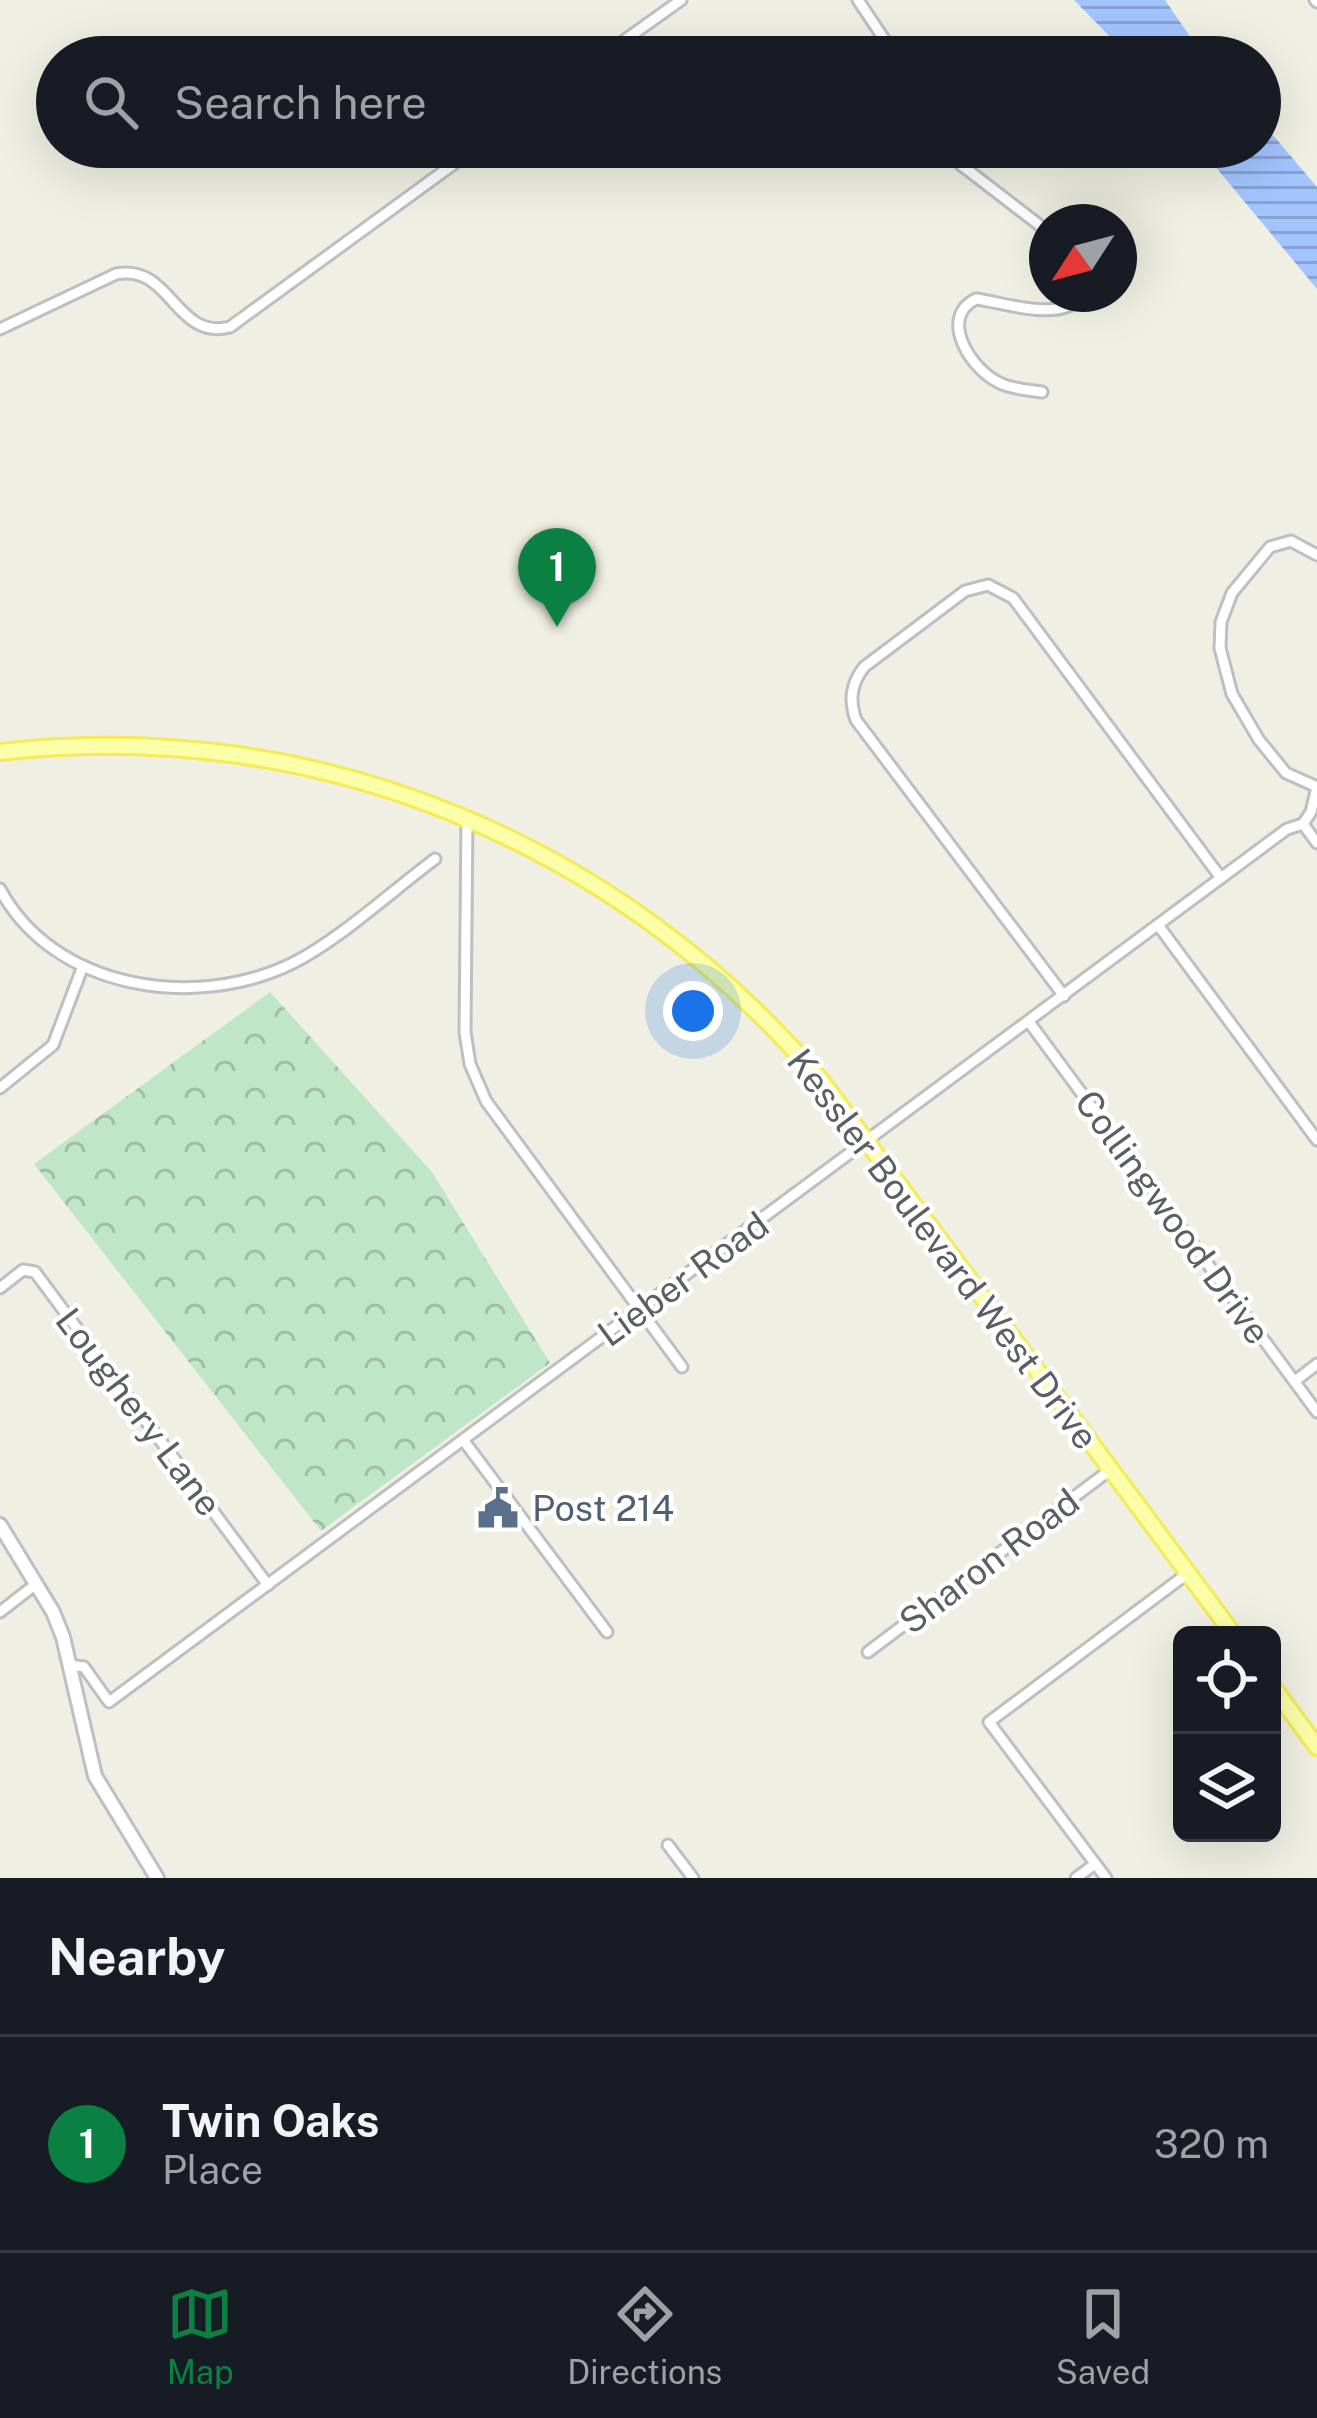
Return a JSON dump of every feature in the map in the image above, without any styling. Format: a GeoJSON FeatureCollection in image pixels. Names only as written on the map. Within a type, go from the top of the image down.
{"type":"FeatureCollection","features":[{"type":"Feature","properties":{"kind":"main road","name":"Kessler Boulevard West Drive"},"geometry":{"type":"LineString","coordinates":[[0,752],[135,745],[231,753],[363,780],[467,817],[599,886],[690,950],[772,1026],[868,1141],[1227,1626]]}},
{"type":"Feature","properties":{"kind":"main road"},"geometry":{"type":"LineString","coordinates":[[1281,1698],[1317,1747]]}},
{"type":"Feature","properties":{"kind":"street"},"geometry":{"type":"LineString","coordinates":[[630,36],[680,0]]}},
{"type":"Feature","properties":{"kind":"street"},"geometry":{"type":"LineString","coordinates":[[858,0],[882,36]]}},
{"type":"Feature","properties":{"kind":"street"},"geometry":{"type":"LineString","coordinates":[[0,329],[124,272],[155,280],[195,324],[206,329],[230,327],[448,168]]}},
{"type":"Feature","properties":{"kind":"street"},"geometry":{"type":"LineString","coordinates":[[965,168],[1029,217]]}},
{"type":"Feature","properties":{"kind":"street"},"geometry":{"type":"LineString","coordinates":[[1029,305],[976,298],[962,309],[958,321],[962,343],[992,378],[1004,386],[1042,392]]}},
{"type":"Feature","properties":{"kind":"street"},"geometry":{"type":"LineString","coordinates":[[1317,555],[1291,541],[1270,547],[1232,592],[1220,630],[1229,686],[1254,733],[1286,773],[1317,787],[1303,824],[1317,843]]}},
{"type":"Feature","properties":{"kind":"street"},"geometry":{"type":"LineString","coordinates":[[1064,996],[855,716],[853,688],[864,667],[969,589],[997,586],[1013,598],[1221,878]]}},
{"type":"Feature","properties":{"kind":"street"},"geometry":{"type":"LineString","coordinates":[[467,817],[465,1024],[473,1072],[486,1101],[682,1367]]}},
{"type":"Feature","properties":{"kind":"street","name":"Lieber Road"},"geometry":{"type":"LineString","coordinates":[[69,1665],[84,1667],[109,1702],[1287,829],[1303,824]]}},
{"type":"Feature","properties":{"kind":"street"},"geometry":{"type":"LineString","coordinates":[[0,889],[4,904],[22,922],[47,945],[83,966],[175,988],[222,985],[303,958],[435,860]]}},
{"type":"Feature","properties":{"kind":"street"},"geometry":{"type":"LineString","coordinates":[[1158,925],[1317,1140]]}},
{"type":"Feature","properties":{"kind":"street"},"geometry":{"type":"LineString","coordinates":[[0,1088],[53,1045],[83,966]]}},
{"type":"Feature","properties":{"kind":"street","name":"Collingwood Drive"},"geometry":{"type":"LineString","coordinates":[[1029,1022],[1317,1412]]}},
{"type":"Feature","properties":{"kind":"street","name":"Loughery Lane"},"geometry":{"type":"LineString","coordinates":[[0,1288],[23,1270],[35,1272],[268,1585]]}},
{"type":"Feature","properties":{"kind":"street"},"geometry":{"type":"LineString","coordinates":[[1294,1381],[1317,1364]]}},
{"type":"Feature","properties":{"kind":"street"},"geometry":{"type":"LineString","coordinates":[[464,1441],[608,1632]]}},
{"type":"Feature","properties":{"kind":"street","name":"Sharon Road"},"geometry":{"type":"LineString","coordinates":[[868,1652],[1110,1470]]}},
{"type":"Feature","properties":{"kind":"street"},"geometry":{"type":"LineString","coordinates":[[0,1526],[53,1612],[95,1775],[157,1878]]}},
{"type":"Feature","properties":{"kind":"street"},"geometry":{"type":"LineString","coordinates":[[1106,1878],[989,1723],[1188,1574]]}},
{"type":"Feature","properties":{"kind":"street"},"geometry":{"type":"LineString","coordinates":[[0,1612],[36,1584]]}},
{"type":"Feature","properties":{"kind":"street"},"geometry":{"type":"LineString","coordinates":[[668,1845],[693,1878]]}},
{"type":"Feature","properties":{"kind":"street"},"geometry":{"type":"LineString","coordinates":[[1076,1878],[1095,1864]]}},
{"type":"Feature","properties":{"kind":"green space"},"geometry":{"type":"Polygon","coordinates":[[[270,992],[432,1172],[550,1363],[321,1531],[34,1164],[270,992]]]}},
{"type":"Feature","properties":{"kind":"water"},"geometry":{"type":"Polygon","coordinates":[[[1074,0],[1165,0],[1190,36],[1109,36],[1074,0]]]}},
{"type":"Feature","properties":{"kind":"water"},"geometry":{"type":"Polygon","coordinates":[[[1281,145],[1317,187],[1317,289],[1216,168],[1281,168],[1281,145]]]}},
{"type":"Feature","properties":{"kind":"place","name":"Twin Oaks"},"geometry":{"type":"Point","coordinates":[557,627]}},
{"type":"Feature","properties":{"kind":"place","name":"Post 214"},"geometry":{"type":"Point","coordinates":[498,1508]}}]}
